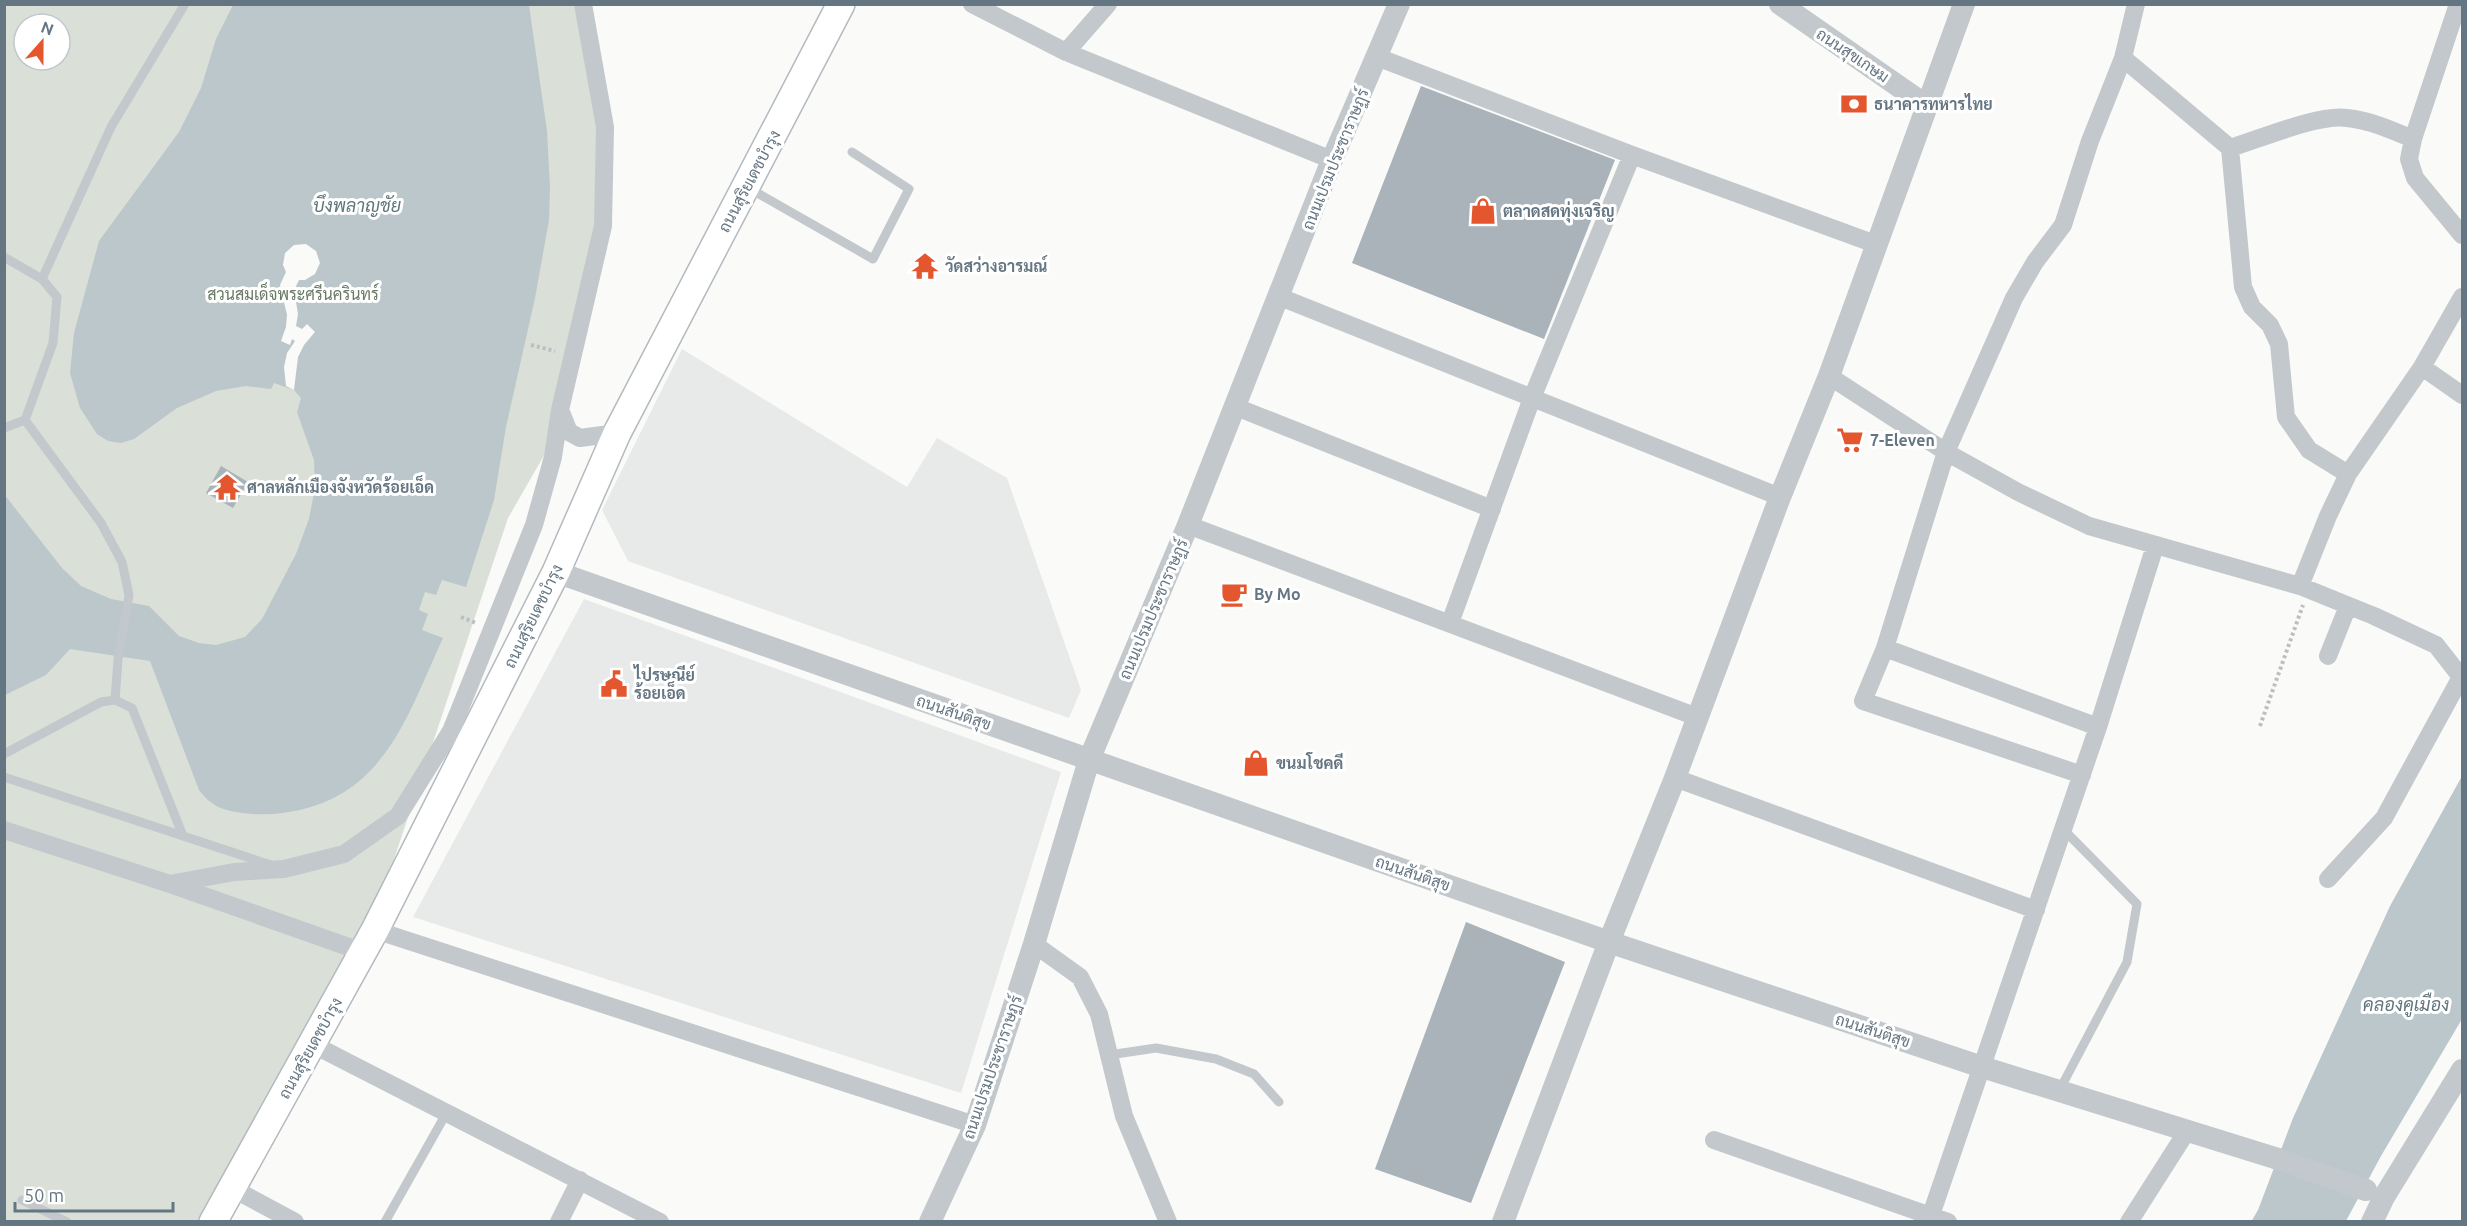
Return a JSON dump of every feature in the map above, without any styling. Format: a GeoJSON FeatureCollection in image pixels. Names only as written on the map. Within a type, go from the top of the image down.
{"type":"FeatureCollection","features":[{"type":"Feature","properties":{"kind":"main road","name":"ถนนสุริยเดชบำรุง"},"geometry":{"type":"LineString","coordinates":[[213,1221],[369,941],[556,572],[617,433],[841,4]]}},
{"type":"Feature","properties":{"kind":"street"},"geometry":{"type":"LineString","coordinates":[[170,884],[234,872],[284,869],[344,854],[398,816],[451,731],[534,525],[553,457],[560,410],[603,226],[604,127],[583,4]]}},
{"type":"Feature","properties":{"kind":"street"},"geometry":{"type":"LineString","coordinates":[[972,4],[1066,52],[1332,160]]}},
{"type":"Feature","properties":{"kind":"street"},"geometry":{"type":"LineString","coordinates":[[1066,52],[1108,4]]}},
{"type":"Feature","properties":{"kind":"street","name":"ถนนเปรมประชาราษฏร์"},"geometry":{"type":"LineString","coordinates":[[930,1221],[975,1125],[1034,944],[1089,760],[1236,407],[1332,160],[1399,4]]}},
{"type":"Feature","properties":{"kind":"street","name":"ถนนสุขเกษม"},"geometry":{"type":"LineString","coordinates":[[1779,4],[1927,106]]}},
{"type":"Feature","properties":{"kind":"street"},"geometry":{"type":"LineString","coordinates":[[1503,1221],[1609,942],[1675,778],[1780,497],[1829,376],[1964,4]]}},
{"type":"Feature","properties":{"kind":"street"},"geometry":{"type":"LineString","coordinates":[[2082,775],[1863,700],[1885,648],[1946,452],[2014,298],[2035,262],[2063,225],[2090,141],[2123,58],[2136,4]]}},
{"type":"Feature","properties":{"kind":"street"},"geometry":{"type":"LineString","coordinates":[[2458,4],[2413,139],[2409,159],[2415,178],[2463,235]]}},
{"type":"Feature","properties":{"kind":"street"},"geometry":{"type":"LineString","coordinates":[[1377,57],[1632,155],[1878,245]]}},
{"type":"Feature","properties":{"kind":"street"},"geometry":{"type":"LineString","coordinates":[[2123,58],[2230,148],[2243,287],[2252,307],[2270,325],[2279,344],[2286,417],[2309,450],[2348,474]]}},
{"type":"Feature","properties":{"kind":"street"},"geometry":{"type":"LineString","coordinates":[[2230,148],[2316,121],[2346,117],[2413,139]]}},
{"type":"Feature","properties":{"kind":"street"},"geometry":{"type":"LineString","coordinates":[[1450,623],[1532,398],[1632,155]]}},
{"type":"Feature","properties":{"kind":"street"},"geometry":{"type":"LineString","coordinates":[[1280,297],[1780,497]]}},
{"type":"Feature","properties":{"kind":"street"},"geometry":{"type":"LineString","coordinates":[[2304,588],[2328,516],[2348,474],[2422,367],[2463,297]]}},
{"type":"Feature","properties":{"kind":"street"},"geometry":{"type":"LineString","coordinates":[[2422,367],[2463,395]]}},
{"type":"Feature","properties":{"kind":"street"},"geometry":{"type":"LineString","coordinates":[[1829,376],[1946,452],[2018,492],[2090,526],[2304,588],[2436,645],[2461,677],[2384,818],[2328,879]]}},
{"type":"Feature","properties":{"kind":"street"},"geometry":{"type":"LineString","coordinates":[[1236,407],[1492,509]]}},
{"type":"Feature","properties":{"kind":"street"},"geometry":{"type":"LineString","coordinates":[[560,410],[569,432],[580,438],[617,433]]}},
{"type":"Feature","properties":{"kind":"street"},"geometry":{"type":"LineString","coordinates":[[1188,525],[1697,717]]}},
{"type":"Feature","properties":{"kind":"street"},"geometry":{"type":"LineString","coordinates":[[1931,1215],[2064,829],[2155,546]]}},
{"type":"Feature","properties":{"kind":"street","name":"ถนนสันติสุข"},"geometry":{"type":"LineString","coordinates":[[556,572],[1609,942],[1982,1067],[2276,1158],[2375,1193]]}},
{"type":"Feature","properties":{"kind":"street"},"geometry":{"type":"LineString","coordinates":[[2328,656],[2348,606]]}},
{"type":"Feature","properties":{"kind":"street"},"geometry":{"type":"LineString","coordinates":[[1885,648],[2098,727]]}},
{"type":"Feature","properties":{"kind":"street"},"geometry":{"type":"LineString","coordinates":[[1675,778],[2036,910]]}},
{"type":"Feature","properties":{"kind":"street"},"geometry":{"type":"LineString","coordinates":[[4,830],[170,884],[369,941],[975,1125]]}},
{"type":"Feature","properties":{"kind":"street"},"geometry":{"type":"LineString","coordinates":[[1034,944],[1080,977],[1099,1014],[1124,1116],[1168,1221]]}},
{"type":"Feature","properties":{"kind":"street"},"geometry":{"type":"LineString","coordinates":[[312,1044],[660,1221]]}},
{"type":"Feature","properties":{"kind":"street"},"geometry":{"type":"LineString","coordinates":[[2372,1221],[2375,1193],[2463,1070]]}},
{"type":"Feature","properties":{"kind":"street"},"geometry":{"type":"LineString","coordinates":[[2129,1221],[2187,1131]]}},
{"type":"Feature","properties":{"kind":"street"},"geometry":{"type":"LineString","coordinates":[[1714,1140],[1948,1221]]}},
{"type":"Feature","properties":{"kind":"street"},"geometry":{"type":"LineString","coordinates":[[559,1221],[580,1180]]}},
{"type":"Feature","properties":{"kind":"street"},"geometry":{"type":"LineString","coordinates":[[230,1187],[295,1221]]}},
{"type":"Feature","properties":{"kind":"lane"},"geometry":{"type":"LineString","coordinates":[[42,279],[111,127],[185,4]]}},
{"type":"Feature","properties":{"kind":"lane"},"geometry":{"type":"LineString","coordinates":[[746,187],[873,259],[909,189],[852,152]]}},
{"type":"Feature","properties":{"kind":"lane"},"geometry":{"type":"LineString","coordinates":[[4,256],[42,279],[57,297],[53,343],[25,420],[4,428]]}},
{"type":"Feature","properties":{"kind":"lane"},"geometry":{"type":"LineString","coordinates":[[25,420],[100,523],[122,562],[129,595],[118,659],[115,700]]}},
{"type":"Feature","properties":{"kind":"lane"},"geometry":{"type":"LineString","coordinates":[[4,754],[101,702],[115,700],[132,708],[183,836]]}},
{"type":"Feature","properties":{"kind":"lane"},"geometry":{"type":"LineString","coordinates":[[4,777],[284,869]]}},
{"type":"Feature","properties":{"kind":"lane"},"geometry":{"type":"LineString","coordinates":[[2059,1091],[2127,962],[2137,904],[2064,829]]}},
{"type":"Feature","properties":{"kind":"lane"},"geometry":{"type":"LineString","coordinates":[[1109,1055],[1156,1048],[1216,1059],[1254,1074],[1279,1102]]}},
{"type":"Feature","properties":{"kind":"lane"},"geometry":{"type":"LineString","coordinates":[[385,1221],[447,1112]]}},
{"type":"Feature","properties":{"kind":"lane"},"geometry":{"type":"LineString","coordinates":[[22,1200],[67,1221]]}},
{"type":"Feature","properties":{"kind":"path"},"geometry":{"type":"LineString","coordinates":[[2260,726],[2304,588]]}},
{"type":"Feature","properties":{"kind":"shaded area"},"geometry":{"type":"Polygon","coordinates":[[[682,349],[907,487],[937,438],[1007,478],[1081,690],[1069,718],[628,561],[602,510],[682,349]]]}},
{"type":"Feature","properties":{"kind":"shaded area"},"geometry":{"type":"Polygon","coordinates":[[[584,599],[1061,772],[961,1093],[413,917],[584,599]]]}},
{"type":"Feature","properties":{"kind":"green space","name":"สวนสมเด็จพระศรีนครินทร์"},"geometry":{"type":"Polygon","coordinates":[[[5,5],[583,5],[605,127],[603,226],[561,426],[508,518],[363,952],[218,1221],[5,1221],[5,5]]]}},
{"type":"Feature","properties":{"kind":"water","name":"บึงพลาญชัย"},"geometry":{"type":"Polygon","coordinates":[[[233,5],[529,5],[547,131],[550,188],[549,220],[535,298],[506,427],[494,500],[466,587],[442,580],[436,595],[425,592],[419,610],[428,614],[422,630],[443,638],[401,728],[384,754],[365,776],[340,794],[311,807],[274,814],[251,814],[225,810],[210,802],[199,790],[150,661],[70,649],[46,675],[5,695],[4,494],[62,568],[81,586],[111,599],[149,606],[179,636],[199,643],[216,645],[245,637],[262,619],[296,554],[309,519],[315,488],[314,460],[297,412],[301,398],[294,390],[274,383],[271,389],[246,386],[216,391],[177,408],[134,439],[121,443],[108,441],[97,434],[80,408],[70,373],[74,333],[99,241],[179,132],[201,88],[216,39],[233,5]]]}},
{"type":"Feature","properties":{"kind":"water","name":"คลองคูเมือง"},"geometry":{"type":"Polygon","coordinates":[[[2462,776],[2462,1019],[2381,1156],[2346,1221],[2251,1222],[2258,1210],[2293,1118],[2390,906],[2462,776]]]}},
{"type":"Feature","properties":{"kind":"pier"},"geometry":{"type":"Polygon","coordinates":[[[306,244],[316,251],[320,263],[315,274],[305,280],[299,280],[294,290],[298,314],[296,326],[302,329],[307,324],[315,332],[298,357],[294,390],[286,386],[284,367],[287,353],[295,341],[292,339],[290,345],[281,341],[287,315],[280,285],[286,272],[283,265],[285,253],[294,245],[306,244]]]}},
{"type":"Feature","properties":{"kind":"building","name":"ตลาดสดทุ่งเจริญ"},"geometry":{"type":"Polygon","coordinates":[[[1421,86],[1615,160],[1544,339],[1352,263],[1421,86]]]}},
{"type":"Feature","properties":{"kind":"building","name":"ศาลหลักเมืองจังหวัดร้อยเอ็ด"},"geometry":{"type":"Polygon","coordinates":[[[221,466],[248,482],[233,508],[206,493],[221,466]]]}},
{"type":"Feature","properties":{"kind":"building"},"geometry":{"type":"Polygon","coordinates":[[[1466,922],[1565,962],[1471,1203],[1375,1169],[1466,922]]]}},
{"type":"Feature","properties":{"kind":"place","name":"ธนาคารทหารไทย"},"geometry":{"type":"Point","coordinates":[1854,104]}},
{"type":"Feature","properties":{"kind":"place","name":"ตลาดสดทุ่งเจริญ"},"geometry":{"type":"Point","coordinates":[1483,211]}},
{"type":"Feature","properties":{"kind":"place","name":"วัดสว่างอารมณ์"},"geometry":{"type":"Point","coordinates":[925,266]}},
{"type":"Feature","properties":{"kind":"place","name":"7-Eleven"},"geometry":{"type":"Point","coordinates":[1850,440]}},
{"type":"Feature","properties":{"kind":"place","name":"ศาลหลักเมืองจังหวัดร้อยเอ็ด"},"geometry":{"type":"Point","coordinates":[227,487]}},
{"type":"Feature","properties":{"kind":"place","name":"By Mo"},"geometry":{"type":"Point","coordinates":[1234,594]}},
{"type":"Feature","properties":{"kind":"place","name":"ไปรษณีย์ ร้อยเอ็ด"},"geometry":{"type":"Point","coordinates":[614,684]}},
{"type":"Feature","properties":{"kind":"place","name":"ขนมโชคดี"},"geometry":{"type":"Point","coordinates":[1256,763]}}]}
